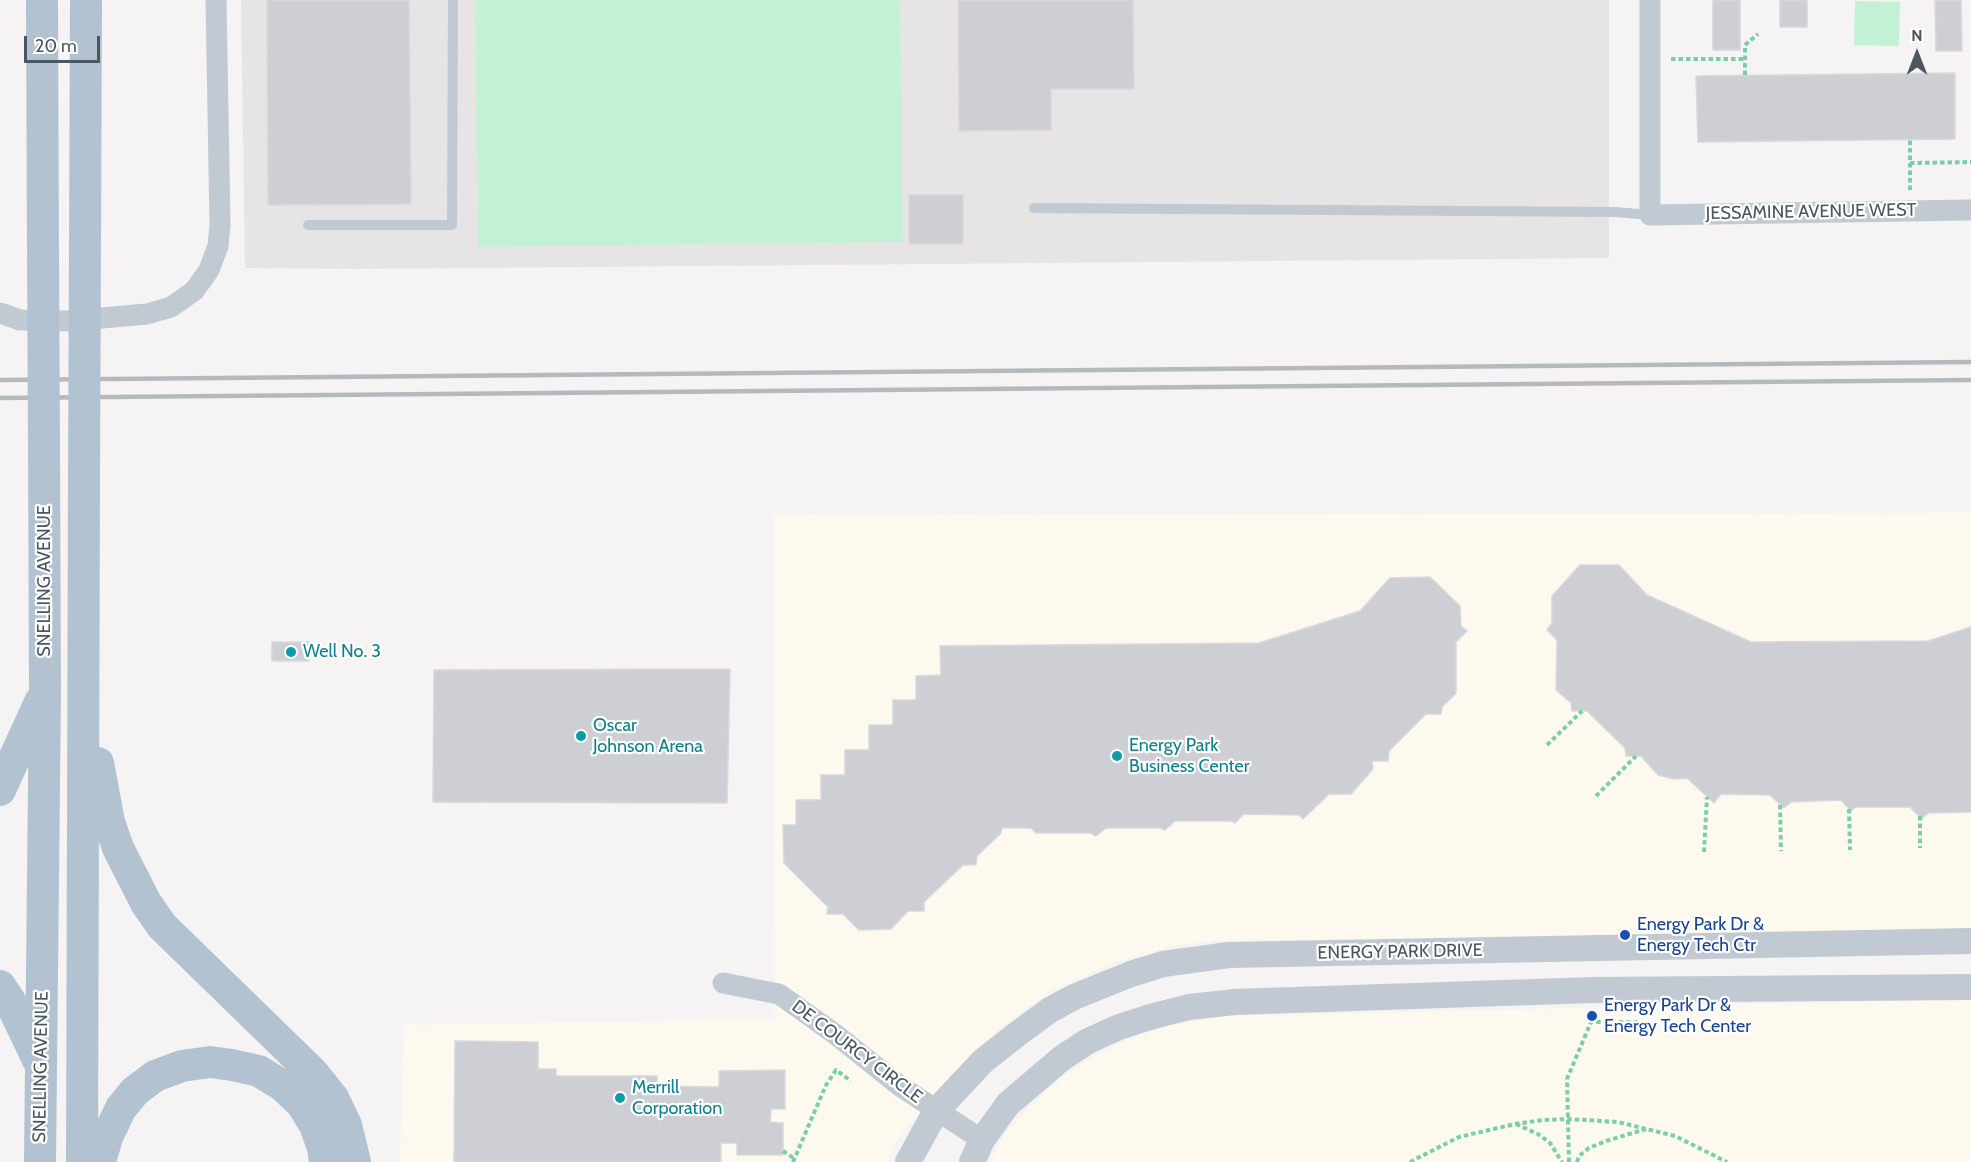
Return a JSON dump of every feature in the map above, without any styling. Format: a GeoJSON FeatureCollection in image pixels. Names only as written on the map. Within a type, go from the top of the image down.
{"type":"FeatureCollection","features":[{"type":"Feature","properties":{"kind":"main road","name":"SNELLING AVENUE"},"geometry":{"type":"LineString","coordinates":[[40,1162],[45,691],[42,0]]}},
{"type":"Feature","properties":{"kind":"main road"},"geometry":{"type":"LineString","coordinates":[[82,1162],[88,7]]}},
{"type":"Feature","properties":{"kind":"main road"},"geometry":{"type":"LineString","coordinates":[[84,680],[109,822],[118,848],[146,903],[162,926],[313,1073],[333,1098],[346,1125],[355,1162]]}},
{"type":"Feature","properties":{"kind":"main road"},"geometry":{"type":"LineString","coordinates":[[0,790],[45,691]]}},
{"type":"Feature","properties":{"kind":"main road"},"geometry":{"type":"LineString","coordinates":[[0,987],[10,1001],[42,1067]]}},
{"type":"Feature","properties":{"kind":"main road"},"geometry":{"type":"LineString","coordinates":[[100,1162],[107,1137],[121,1108],[135,1091],[155,1076],[182,1066],[210,1062],[259,1071],[283,1086],[302,1104],[315,1125],[325,1162]]}},
{"type":"Feature","properties":{"kind":"street"},"geometry":{"type":"LineString","coordinates":[[0,313],[20,320],[68,321],[147,314],[171,307],[194,291],[209,270],[218,246],[220,225],[216,0]]}},
{"type":"Feature","properties":{"kind":"street"},"geometry":{"type":"LineString","coordinates":[[1650,0],[1650,215]]}},
{"type":"Feature","properties":{"kind":"street","name":"JESSAMINE AVENUE WEST"},"geometry":{"type":"LineString","coordinates":[[1650,215],[1971,210]]}},
{"type":"Feature","properties":{"kind":"street","name":"ENERGY PARK DRIVE"},"geometry":{"type":"LineString","coordinates":[[908,1162],[936,1111],[983,1061],[1050,1010],[1101,985],[1163,964],[1240,955],[1971,941]]}},
{"type":"Feature","properties":{"kind":"street","name":"DE COURCY CIRCLE"},"geometry":{"type":"LineString","coordinates":[[723,983],[779,994],[936,1111],[977,1151]]}},
{"type":"Feature","properties":{"kind":"street"},"geometry":{"type":"LineString","coordinates":[[977,1151],[1008,1104],[1070,1052],[1119,1027],[1190,1007],[1234,1002],[1586,990],[1971,987]]}},
{"type":"Feature","properties":{"kind":"lane"},"geometry":{"type":"LineString","coordinates":[[308,225],[452,225],[453,0]]}},
{"type":"Feature","properties":{"kind":"lane"},"geometry":{"type":"LineString","coordinates":[[1034,208],[1616,212],[1650,215]]}},
{"type":"Feature","properties":{"kind":"path"},"geometry":{"type":"LineString","coordinates":[[1745,75],[1745,45],[1758,34]]}},
{"type":"Feature","properties":{"kind":"path"},"geometry":{"type":"LineString","coordinates":[[1650,59],[1746,59]]}},
{"type":"Feature","properties":{"kind":"path"},"geometry":{"type":"LineString","coordinates":[[1910,140],[1910,210]]}},
{"type":"Feature","properties":{"kind":"path"},"geometry":{"type":"LineString","coordinates":[[1910,163],[1971,162]]}},
{"type":"Feature","properties":{"kind":"path"},"geometry":{"type":"LineString","coordinates":[[1547,744],[1582,711]]}},
{"type":"Feature","properties":{"kind":"path"},"geometry":{"type":"LineString","coordinates":[[1596,796],[1636,756]]}},
{"type":"Feature","properties":{"kind":"path"},"geometry":{"type":"LineString","coordinates":[[1704,852],[1707,797]]}},
{"type":"Feature","properties":{"kind":"path"},"geometry":{"type":"LineString","coordinates":[[1780,805],[1781,851]]}},
{"type":"Feature","properties":{"kind":"path"},"geometry":{"type":"LineString","coordinates":[[1849,809],[1850,849]]}},
{"type":"Feature","properties":{"kind":"path"},"geometry":{"type":"LineString","coordinates":[[1920,816],[1920,848]]}},
{"type":"Feature","properties":{"kind":"path"},"geometry":{"type":"LineString","coordinates":[[1569,1162],[1567,1078],[1591,1022],[1637,1022]]}},
{"type":"Feature","properties":{"kind":"path"},"geometry":{"type":"LineString","coordinates":[[783,1151],[794,1160],[826,1085],[836,1070],[851,1081]]}},
{"type":"Feature","properties":{"kind":"path"},"geometry":{"type":"LineString","coordinates":[[1410,1162],[1459,1137],[1515,1124],[1568,1119],[1618,1122],[1647,1128],[1675,1136],[1727,1162]]}},
{"type":"Feature","properties":{"kind":"path"},"geometry":{"type":"LineString","coordinates":[[1515,1124],[1538,1134],[1550,1143],[1562,1162]]}},
{"type":"Feature","properties":{"kind":"path"},"geometry":{"type":"LineString","coordinates":[[1576,1162],[1579,1156],[1589,1148],[1647,1128]]}},
{"type":"Feature","properties":{"kind":"shaded area"},"geometry":{"type":"Polygon","coordinates":[[[241,0],[1609,0],[1609,258],[355,269],[245,268],[241,0]]]}},
{"type":"Feature","properties":{"kind":"shaded area"},"geometry":{"type":"Polygon","coordinates":[[[1971,513],[1971,930],[1209,941],[1181,945],[1114,962],[1047,993],[1000,1028],[951,1075],[899,1138],[886,1162],[400,1162],[404,1025],[775,1019],[774,515],[1971,513]]]}},
{"type":"Feature","properties":{"kind":"shaded area"},"geometry":{"type":"Polygon","coordinates":[[[1971,999],[1971,1162],[990,1162],[1001,1139],[1027,1109],[1061,1079],[1093,1056],[1127,1040],[1170,1025],[1229,1016],[1971,999]]]}},
{"type":"Feature","properties":{"kind":"green space"},"geometry":{"type":"Polygon","coordinates":[[[475,0],[900,0],[903,242],[478,247],[475,0]]]}},
{"type":"Feature","properties":{"kind":"green space"},"geometry":{"type":"Polygon","coordinates":[[[1855,1],[1900,2],[1899,46],[1854,45],[1855,1]]]}},
{"type":"Feature","properties":{"kind":"building"},"geometry":{"type":"Polygon","coordinates":[[[267,0],[409,0],[411,204],[268,205],[267,0]]]}},
{"type":"Feature","properties":{"kind":"building"},"geometry":{"type":"Polygon","coordinates":[[[958,0],[1133,0],[1134,89],[1051,89],[1051,130],[959,131],[958,0]]]}},
{"type":"Feature","properties":{"kind":"building"},"geometry":{"type":"Polygon","coordinates":[[[1713,0],[1740,0],[1740,50],[1713,50],[1713,0]]]}},
{"type":"Feature","properties":{"kind":"building"},"geometry":{"type":"Polygon","coordinates":[[[1780,0],[1807,0],[1807,27],[1780,27],[1780,0]]]}},
{"type":"Feature","properties":{"kind":"building"},"geometry":{"type":"Polygon","coordinates":[[[1935,0],[1961,0],[1962,51],[1936,51],[1935,0]]]}},
{"type":"Feature","properties":{"kind":"building"},"geometry":{"type":"Polygon","coordinates":[[[1955,73],[1955,139],[1698,142],[1696,76],[1955,73]]]}},
{"type":"Feature","properties":{"kind":"building"},"geometry":{"type":"Polygon","coordinates":[[[909,195],[963,195],[963,244],[909,244],[909,195]]]}},
{"type":"Feature","properties":{"kind":"building"},"geometry":{"type":"Polygon","coordinates":[[[1580,565],[1619,565],[1647,595],[1751,642],[1928,641],[1971,627],[1971,812],[1928,813],[1922,819],[1910,807],[1856,807],[1851,811],[1841,800],[1791,802],[1784,808],[1770,795],[1721,794],[1714,803],[1687,778],[1674,779],[1658,775],[1641,756],[1626,756],[1625,748],[1587,711],[1572,711],[1571,703],[1556,690],[1557,640],[1547,630],[1552,623],[1552,596],[1580,565]]]}},
{"type":"Feature","properties":{"kind":"building","name":"Energy Park Business Center"},"geometry":{"type":"Polygon","coordinates":[[[1430,577],[1460,606],[1461,626],[1467,631],[1456,642],[1456,693],[1442,707],[1441,714],[1426,714],[1389,751],[1388,761],[1372,761],[1373,769],[1351,794],[1329,794],[1303,819],[1299,815],[1244,814],[1235,823],[1231,821],[1175,821],[1165,830],[1160,828],[1106,828],[1096,836],[1090,833],[1036,833],[1031,828],[1002,828],[1001,833],[977,856],[976,865],[963,865],[924,902],[924,911],[908,911],[891,929],[859,930],[843,914],[827,914],[828,907],[784,863],[783,825],[796,825],[796,800],[821,800],[821,775],[845,775],[845,750],[869,750],[869,725],[893,725],[893,700],[916,700],[916,676],[941,675],[940,646],[1259,643],[1360,611],[1390,578],[1430,577]]]}},
{"type":"Feature","properties":{"kind":"building","name":"Well No. 3"},"geometry":{"type":"Polygon","coordinates":[[[272,642],[309,642],[309,661],[272,661],[272,642]]]}},
{"type":"Feature","properties":{"kind":"building","name":"Oscar Johnson Arena"},"geometry":{"type":"Polygon","coordinates":[[[730,669],[727,803],[433,802],[434,670],[730,669]]]}},
{"type":"Feature","properties":{"kind":"building","name":"Merrill Corporation"},"geometry":{"type":"Polygon","coordinates":[[[455,1041],[538,1042],[538,1069],[556,1069],[556,1076],[657,1076],[657,1086],[719,1087],[719,1071],[785,1070],[785,1109],[771,1109],[770,1122],[783,1123],[783,1155],[737,1155],[737,1143],[721,1143],[721,1162],[454,1162],[455,1041]]]}},
{"type":"Feature","properties":{"kind":"railway"},"geometry":{"type":"LineString","coordinates":[[0,380],[1971,362]]}},
{"type":"Feature","properties":{"kind":"railway"},"geometry":{"type":"LineString","coordinates":[[0,398],[1971,380]]}},
{"type":"Feature","properties":{"kind":"place","name":"Well No. 3"},"geometry":{"type":"Point","coordinates":[291,652]}},
{"type":"Feature","properties":{"kind":"place","name":"Oscar Johnson Arena"},"geometry":{"type":"Point","coordinates":[581,736]}},
{"type":"Feature","properties":{"kind":"place","name":"Energy Park Business Center"},"geometry":{"type":"Point","coordinates":[1117,756]}},
{"type":"Feature","properties":{"kind":"place","name":"Energy Park Dr & Energy Tech Ctr"},"geometry":{"type":"Point","coordinates":[1625,935]}},
{"type":"Feature","properties":{"kind":"place","name":"Energy Park Dr & Energy Tech Center"},"geometry":{"type":"Point","coordinates":[1592,1016]}},
{"type":"Feature","properties":{"kind":"place","name":"Merrill Corporation"},"geometry":{"type":"Point","coordinates":[620,1098]}}]}
